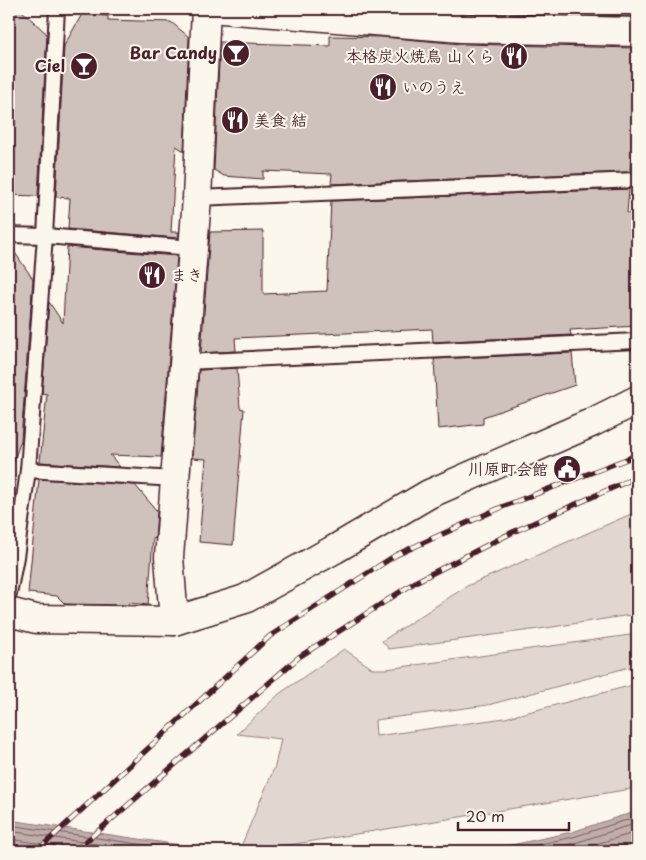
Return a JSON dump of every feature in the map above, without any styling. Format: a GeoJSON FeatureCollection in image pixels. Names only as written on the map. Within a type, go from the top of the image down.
{"type":"FeatureCollection","features":[{"type":"Feature","properties":{"kind":"street"},"geometry":{"type":"LineString","coordinates":[[174,621],[169,557],[197,198],[206,9]]}},
{"type":"Feature","properties":{"kind":"street"},"geometry":{"type":"LineString","coordinates":[[222,9],[461,28],[637,32]]}},
{"type":"Feature","properties":{"kind":"street"},"geometry":{"type":"LineString","coordinates":[[9,612],[36,619],[174,621],[245,599],[429,494],[591,424],[637,400]]}},
{"type":"Feature","properties":{"kind":"lane"},"geometry":{"type":"LineString","coordinates":[[9,594],[28,470],[45,236],[58,9]]}},
{"type":"Feature","properties":{"kind":"lane"},"geometry":{"type":"LineString","coordinates":[[197,198],[637,180]]}},
{"type":"Feature","properties":{"kind":"lane"},"geometry":{"type":"LineString","coordinates":[[9,235],[45,236],[192,248]]}},
{"type":"Feature","properties":{"kind":"lane"},"geometry":{"type":"LineString","coordinates":[[185,362],[637,341]]}},
{"type":"Feature","properties":{"kind":"lane"},"geometry":{"type":"LineString","coordinates":[[28,470],[174,479]]}},
{"type":"Feature","properties":{"kind":"shaded area"},"geometry":{"type":"Polygon","coordinates":[[[631,514],[637,523],[637,614],[389,649],[382,641],[467,586],[631,514]]]}},
{"type":"Feature","properties":{"kind":"shaded area"},"geometry":{"type":"Polygon","coordinates":[[[637,634],[637,665],[488,705],[375,720],[376,736],[505,718],[637,684],[637,788],[252,851],[239,851],[275,766],[281,739],[237,734],[279,694],[344,649],[373,669],[387,669],[637,634]]]}},
{"type":"Feature","properties":{"kind":"water"},"geometry":{"type":"Polygon","coordinates":[[[637,812],[637,851],[484,851],[572,832],[637,812]]]}},
{"type":"Feature","properties":{"kind":"water"},"geometry":{"type":"Polygon","coordinates":[[[9,820],[221,851],[9,851],[9,820]]]}},
{"type":"Feature","properties":{"kind":"building"},"geometry":{"type":"Polygon","coordinates":[[[9,9],[20,9],[47,34],[38,196],[9,195],[9,9]]]}},
{"type":"Feature","properties":{"kind":"building"},"geometry":{"type":"Polygon","coordinates":[[[458,9],[636,9],[636,16],[458,12],[458,9]]]}},
{"type":"Feature","properties":{"kind":"building"},"geometry":{"type":"Polygon","coordinates":[[[82,14],[108,16],[108,20],[171,22],[189,37],[184,151],[176,146],[171,232],[179,232],[178,238],[68,229],[70,198],[56,197],[64,46],[82,14]]]}},
{"type":"Feature","properties":{"kind":"building"},"geometry":{"type":"Polygon","coordinates":[[[330,36],[383,37],[461,44],[634,48],[634,53],[637,53],[637,159],[631,158],[630,172],[331,184],[332,174],[263,171],[263,179],[224,176],[214,170],[220,42],[330,46],[330,36]]]}},
{"type":"Feature","properties":{"kind":"building"},"geometry":{"type":"Polygon","coordinates":[[[629,189],[627,213],[637,214],[637,326],[570,330],[571,335],[433,342],[432,329],[235,338],[236,351],[201,353],[210,232],[263,231],[263,294],[327,291],[331,201],[629,189]]]}},
{"type":"Feature","properties":{"kind":"building"},"geometry":{"type":"Polygon","coordinates":[[[9,244],[33,279],[21,440],[13,464],[9,463],[9,244]]]}},
{"type":"Feature","properties":{"kind":"building"},"geometry":{"type":"Polygon","coordinates":[[[67,247],[177,256],[161,457],[110,455],[120,467],[40,462],[47,394],[42,393],[49,302],[63,323],[67,247]]]}},
{"type":"Feature","properties":{"kind":"building"},"geometry":{"type":"Polygon","coordinates":[[[572,353],[575,385],[483,417],[483,424],[438,429],[434,359],[572,353]]]}},
{"type":"Feature","properties":{"kind":"building"},"geometry":{"type":"Polygon","coordinates":[[[237,368],[240,408],[244,409],[233,545],[199,542],[206,459],[192,458],[199,370],[237,368]]]}},
{"type":"Feature","properties":{"kind":"building"},"geometry":{"type":"Polygon","coordinates":[[[39,479],[135,485],[157,511],[148,605],[129,603],[129,605],[65,604],[57,596],[28,593],[39,479]]]}},
{"type":"Feature","properties":{"kind":"railway"},"geometry":{"type":"LineString","coordinates":[[37,851],[270,636],[396,555],[502,507],[637,455]]}},
{"type":"Feature","properties":{"kind":"railway"},"geometry":{"type":"LineString","coordinates":[[75,851],[299,657],[417,581],[513,532],[637,477]]}},
{"type":"Feature","properties":{"kind":"place","name":"Bar Candy"},"geometry":{"type":"Point","coordinates":[236,53]}},
{"type":"Feature","properties":{"kind":"place","name":"本格炭火焼鳥 山くら"},"geometry":{"type":"Point","coordinates":[514,56]}},
{"type":"Feature","properties":{"kind":"place","name":"Ciel"},"geometry":{"type":"Point","coordinates":[84,66]}},
{"type":"Feature","properties":{"kind":"place","name":"いのうえ"},"geometry":{"type":"Point","coordinates":[383,87]}},
{"type":"Feature","properties":{"kind":"place","name":"美食 結"},"geometry":{"type":"Point","coordinates":[235,120]}},
{"type":"Feature","properties":{"kind":"place","name":"まき"},"geometry":{"type":"Point","coordinates":[152,275]}},
{"type":"Feature","properties":{"kind":"place","name":"川原町会館"},"geometry":{"type":"Point","coordinates":[567,469]}}]}
